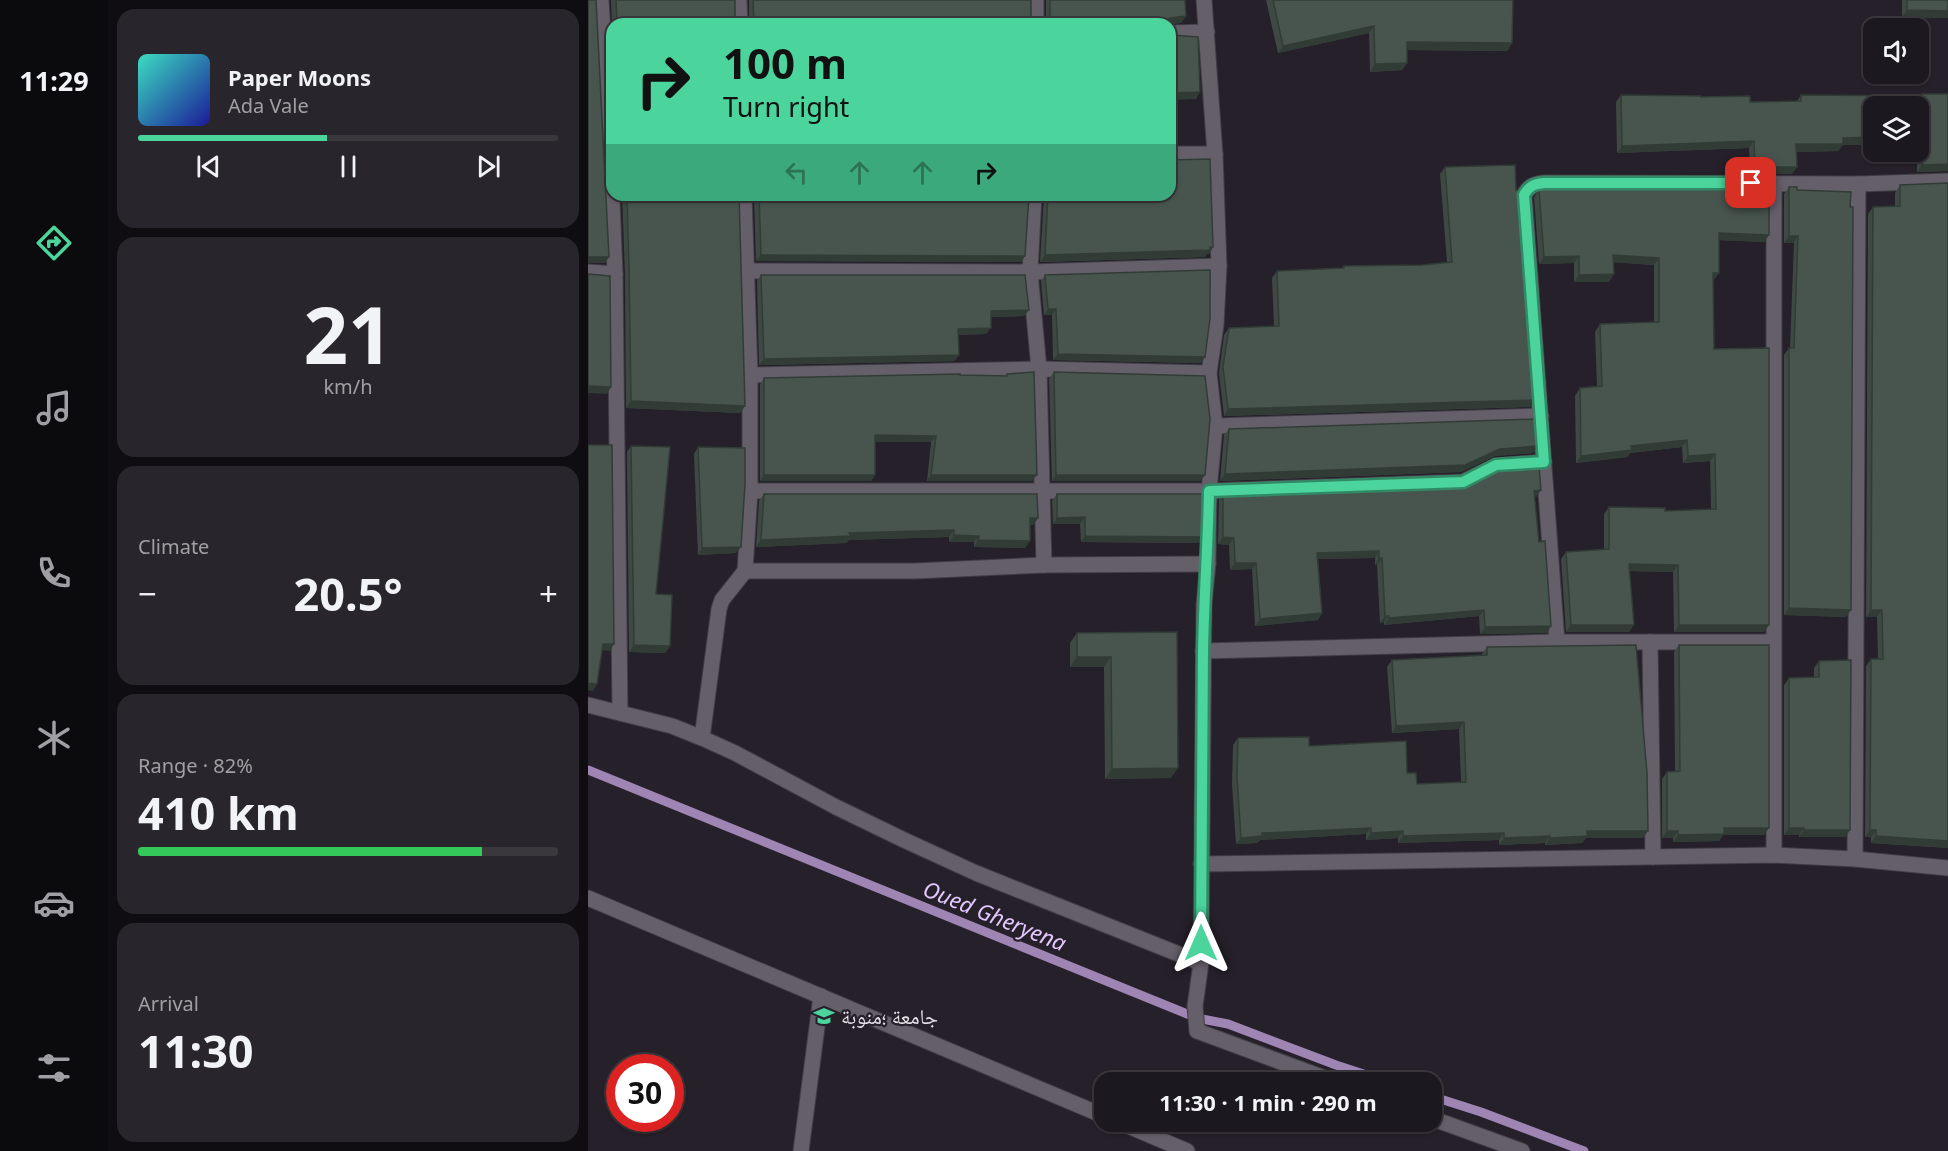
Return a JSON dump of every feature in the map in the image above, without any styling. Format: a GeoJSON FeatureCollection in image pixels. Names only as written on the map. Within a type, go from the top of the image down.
{"type":"FeatureCollection","features":[{"type":"Feature","properties":{"kind":"street"},"geometry":{"type":"LineString","coordinates":[[600,0],[606,91]]}},
{"type":"Feature","properties":{"kind":"street"},"geometry":{"type":"LineString","coordinates":[[739,0],[740,18]]}},
{"type":"Feature","properties":{"kind":"street"},"geometry":{"type":"LineString","coordinates":[[1036,0],[1036,18]]}},
{"type":"Feature","properties":{"kind":"street"},"geometry":{"type":"LineString","coordinates":[[1204,0],[1215,154],[1219,266],[1216,325],[1209,373],[1215,426],[1209,491],[1208,564],[1204,604],[1201,963],[1195,1006],[1197,1031],[1308,1072]]}},
{"type":"Feature","properties":{"kind":"street"},"geometry":{"type":"LineString","coordinates":[[1176,33],[1207,32]]}},
{"type":"Feature","properties":{"kind":"street"},"geometry":{"type":"LineString","coordinates":[[1176,154],[1215,154]]}},
{"type":"Feature","properties":{"kind":"street"},"geometry":{"type":"LineString","coordinates":[[1557,642],[1524,195],[1527,188],[1544,183],[1857,184],[1948,181]]}},
{"type":"Feature","properties":{"kind":"street"},"geometry":{"type":"LineString","coordinates":[[1773,855],[1774,183]]}},
{"type":"Feature","properties":{"kind":"street"},"geometry":{"type":"LineString","coordinates":[[1855,859],[1857,184]]}},
{"type":"Feature","properties":{"kind":"street"},"geometry":{"type":"LineString","coordinates":[[612,201],[615,274],[620,713]]}},
{"type":"Feature","properties":{"kind":"street"},"geometry":{"type":"LineString","coordinates":[[702,738],[719,609],[722,600],[745,571],[750,491],[750,375],[744,201]]}},
{"type":"Feature","properties":{"kind":"street"},"geometry":{"type":"LineString","coordinates":[[1034,201],[1030,272],[1039,369],[1044,565]]}},
{"type":"Feature","properties":{"kind":"street"},"geometry":{"type":"LineString","coordinates":[[748,271],[1030,272],[1219,266]]}},
{"type":"Feature","properties":{"kind":"street"},"geometry":{"type":"LineString","coordinates":[[588,272],[615,274]]}},
{"type":"Feature","properties":{"kind":"street"},"geometry":{"type":"LineString","coordinates":[[750,375],[1039,369],[1209,373]]}},
{"type":"Feature","properties":{"kind":"street"},"geometry":{"type":"LineString","coordinates":[[1215,426],[1541,416]]}},
{"type":"Feature","properties":{"kind":"street"},"geometry":{"type":"LineString","coordinates":[[750,491],[1209,491],[1463,482],[1496,465],[1544,462]]}},
{"type":"Feature","properties":{"kind":"street"},"geometry":{"type":"LineString","coordinates":[[745,571],[915,571],[1044,565],[1208,564]]}},
{"type":"Feature","properties":{"kind":"street"},"geometry":{"type":"LineString","coordinates":[[1203,651],[1557,642],[1772,642]]}},
{"type":"Feature","properties":{"kind":"street"},"geometry":{"type":"LineString","coordinates":[[1650,642],[1653,857]]}},
{"type":"Feature","properties":{"kind":"street"},"geometry":{"type":"LineString","coordinates":[[588,705],[672,726],[702,738],[836,807],[976,873],[1201,963]]}},
{"type":"Feature","properties":{"kind":"street"},"geometry":{"type":"LineString","coordinates":[[1201,864],[1773,855],[1855,859],[1948,868]]}},
{"type":"Feature","properties":{"kind":"street"},"geometry":{"type":"LineString","coordinates":[[588,898],[1094,1112]]}},
{"type":"Feature","properties":{"kind":"street"},"geometry":{"type":"LineString","coordinates":[[801,1151],[821,996]]}},
{"type":"Feature","properties":{"kind":"street"},"geometry":{"type":"LineString","coordinates":[[1442,1122],[1522,1151]]}},
{"type":"Feature","properties":{"kind":"street"},"geometry":{"type":"LineString","coordinates":[[1142,1132],[1187,1151]]}},
{"type":"Feature","properties":{"kind":"building"},"geometry":{"type":"Polygon","coordinates":[[[588,0],[596,0],[609,257],[588,257],[588,0]]]}},
{"type":"Feature","properties":{"kind":"building"},"geometry":{"type":"Polygon","coordinates":[[[616,0],[735,0],[735,18],[617,18],[616,0]]]}},
{"type":"Feature","properties":{"kind":"building"},"geometry":{"type":"Polygon","coordinates":[[[753,0],[1031,0],[1031,18],[754,18],[753,0]]]}},
{"type":"Feature","properties":{"kind":"building"},"geometry":{"type":"Polygon","coordinates":[[[1050,0],[1185,0],[1186,16],[1050,18],[1050,0]]]}},
{"type":"Feature","properties":{"kind":"building"},"geometry":{"type":"Polygon","coordinates":[[[1273,0],[1513,0],[1512,43],[1407,42],[1407,63],[1375,64],[1374,26],[1283,46],[1273,0]]]}},
{"type":"Feature","properties":{"kind":"building"},"geometry":{"type":"Polygon","coordinates":[[[1907,0],[1948,0],[1948,11],[1907,10],[1907,0]]]}},
{"type":"Feature","properties":{"kind":"building"},"geometry":{"type":"Polygon","coordinates":[[[1176,35],[1198,37],[1200,92],[1176,93],[1176,35]]]}},
{"type":"Feature","properties":{"kind":"building"},"geometry":{"type":"Polygon","coordinates":[[[1922,94],[1948,94],[1948,164],[1922,165],[1922,162],[1929,162],[1929,96],[1922,96],[1922,94]]]}},
{"type":"Feature","properties":{"kind":"building"},"geometry":{"type":"Polygon","coordinates":[[[1621,95],[1750,96],[1750,102],[1801,101],[1801,95],[1922,96],[1863,96],[1863,137],[1843,138],[1843,144],[1796,144],[1797,167],[1755,167],[1754,141],[1622,146],[1621,95]]]}},
{"type":"Feature","properties":{"kind":"building"},"geometry":{"type":"Polygon","coordinates":[[[1210,159],[1213,247],[1210,247],[1210,250],[1045,255],[1048,201],[1176,201],[1176,160],[1210,159]]]}},
{"type":"Feature","properties":{"kind":"building"},"geometry":{"type":"Polygon","coordinates":[[[1515,165],[1516,190],[1519,190],[1534,400],[1228,409],[1223,367],[1229,328],[1279,326],[1277,271],[1452,262],[1445,167],[1515,165]]]}},
{"type":"Feature","properties":{"kind":"building"},"geometry":{"type":"Polygon","coordinates":[[[1948,183],[1948,841],[1876,836],[1876,830],[1870,830],[1871,659],[1883,659],[1882,610],[1871,610],[1873,207],[1900,206],[1900,185],[1948,183]]]}},
{"type":"Feature","properties":{"kind":"building"},"geometry":{"type":"Polygon","coordinates":[[[1623,186],[1755,190],[1755,186],[1769,186],[1769,235],[1719,233],[1719,273],[1713,273],[1714,349],[1769,348],[1769,625],[1679,625],[1678,565],[1629,564],[1634,625],[1571,625],[1566,552],[1609,549],[1609,507],[1665,508],[1665,511],[1716,509],[1715,454],[1688,456],[1687,440],[1631,446],[1632,450],[1581,456],[1580,388],[1602,386],[1600,324],[1659,322],[1659,258],[1613,255],[1614,274],[1579,275],[1579,256],[1544,257],[1539,190],[1623,188],[1623,186]]]}},
{"type":"Feature","properties":{"kind":"building"},"geometry":{"type":"Polygon","coordinates":[[[1789,187],[1797,187],[1797,190],[1851,192],[1850,207],[1853,207],[1851,610],[1789,608],[1789,348],[1794,348],[1798,236],[1789,236],[1789,187]]]}},
{"type":"Feature","properties":{"kind":"building"},"geometry":{"type":"Polygon","coordinates":[[[627,201],[739,201],[745,406],[631,401],[627,201]]]}},
{"type":"Feature","properties":{"kind":"building"},"geometry":{"type":"Polygon","coordinates":[[[759,201],[1029,201],[1025,256],[761,255],[759,201]]]}},
{"type":"Feature","properties":{"kind":"building"},"geometry":{"type":"Polygon","coordinates":[[[1210,270],[1210,318],[1205,357],[1058,354],[1056,309],[1048,309],[1045,275],[1210,270]]]}},
{"type":"Feature","properties":{"kind":"building"},"geometry":{"type":"Polygon","coordinates":[[[588,274],[610,276],[611,387],[588,386],[588,274]]]}},
{"type":"Feature","properties":{"kind":"building"},"geometry":{"type":"Polygon","coordinates":[[[761,275],[1025,275],[1029,310],[991,311],[991,328],[958,329],[959,355],[764,359],[761,275]]]}},
{"type":"Feature","properties":{"kind":"building"},"geometry":{"type":"Polygon","coordinates":[[[1034,372],[1037,475],[931,475],[936,436],[875,435],[875,475],[764,475],[764,378],[960,374],[1007,376],[1007,374],[1034,372]]]}},
{"type":"Feature","properties":{"kind":"building"},"geometry":{"type":"Polygon","coordinates":[[[1054,372],[1205,376],[1210,419],[1205,475],[1056,475],[1054,372]]]}},
{"type":"Feature","properties":{"kind":"building"},"geometry":{"type":"Polygon","coordinates":[[[1536,419],[1538,446],[1500,449],[1465,465],[1225,474],[1229,429],[1536,419]]]}},
{"type":"Feature","properties":{"kind":"building"},"geometry":{"type":"Polygon","coordinates":[[[588,445],[612,445],[614,644],[603,644],[597,684],[588,683],[588,445]]]}},
{"type":"Feature","properties":{"kind":"building"},"geometry":{"type":"Polygon","coordinates":[[[631,446],[670,447],[656,594],[672,595],[670,646],[634,645],[631,446]]]}},
{"type":"Feature","properties":{"kind":"building"},"geometry":{"type":"Polygon","coordinates":[[[698,447],[745,448],[741,547],[702,548],[698,447]]]}},
{"type":"Feature","properties":{"kind":"building"},"geometry":{"type":"Polygon","coordinates":[[[1539,466],[1541,490],[1534,491],[1539,542],[1545,541],[1551,626],[1485,627],[1484,610],[1389,618],[1385,616],[1382,558],[1379,558],[1379,551],[1317,553],[1322,613],[1260,619],[1256,563],[1235,563],[1234,538],[1223,537],[1223,494],[1468,485],[1503,469],[1539,466]]]}},
{"type":"Feature","properties":{"kind":"building"},"geometry":{"type":"Polygon","coordinates":[[[764,494],[1037,494],[1038,518],[1030,518],[1030,541],[978,540],[979,536],[954,535],[954,530],[849,533],[851,536],[761,540],[764,494]]]}},
{"type":"Feature","properties":{"kind":"building"},"geometry":{"type":"Polygon","coordinates":[[[1057,494],[1204,494],[1203,537],[1085,536],[1085,517],[1057,518],[1057,494]]]}},
{"type":"Feature","properties":{"kind":"building"},"geometry":{"type":"Polygon","coordinates":[[[1177,632],[1178,768],[1112,769],[1111,657],[1077,657],[1077,633],[1177,632]]]}},
{"type":"Feature","properties":{"kind":"building"},"geometry":{"type":"Polygon","coordinates":[[[1636,645],[1647,773],[1648,831],[1587,831],[1587,836],[1504,838],[1504,833],[1403,836],[1403,831],[1371,833],[1371,828],[1262,833],[1262,836],[1241,838],[1237,778],[1238,738],[1309,737],[1309,746],[1406,741],[1407,773],[1416,773],[1417,784],[1466,782],[1464,722],[1396,726],[1392,660],[1487,655],[1487,647],[1636,645]]]}},
{"type":"Feature","properties":{"kind":"building"},"geometry":{"type":"Polygon","coordinates":[[[1679,645],[1769,645],[1769,828],[1724,828],[1724,834],[1678,835],[1678,831],[1667,831],[1667,772],[1680,771],[1679,645]]]}},
{"type":"Feature","properties":{"kind":"building"},"geometry":{"type":"Polygon","coordinates":[[[1851,660],[1850,830],[1789,828],[1789,678],[1819,677],[1819,661],[1851,660]]]}},
{"type":"Feature","properties":{"kind":"waterway","name":"Oued Gheryena"},"geometry":{"type":"LineString","coordinates":[[588,770],[1197,1018],[1228,1024],[1357,1072]]}},
{"type":"Feature","properties":{"kind":"waterway","name":"Oued Gheryena"},"geometry":{"type":"LineString","coordinates":[[1442,1100],[1584,1151]]}},
{"type":"Feature","properties":{"kind":"place","name":"جامعة ؛منوبة"},"geometry":{"type":"Point","coordinates":[824,1016]}},
{"type":"Feature","properties":{"kind":"route"},"geometry":{"type":"LineString","coordinates":[[1201,943],[1203,651],[1209,491],[1463,482],[1496,465],[1544,462],[1524,195],[1527,188],[1544,183],[1751,183]]}}]}
